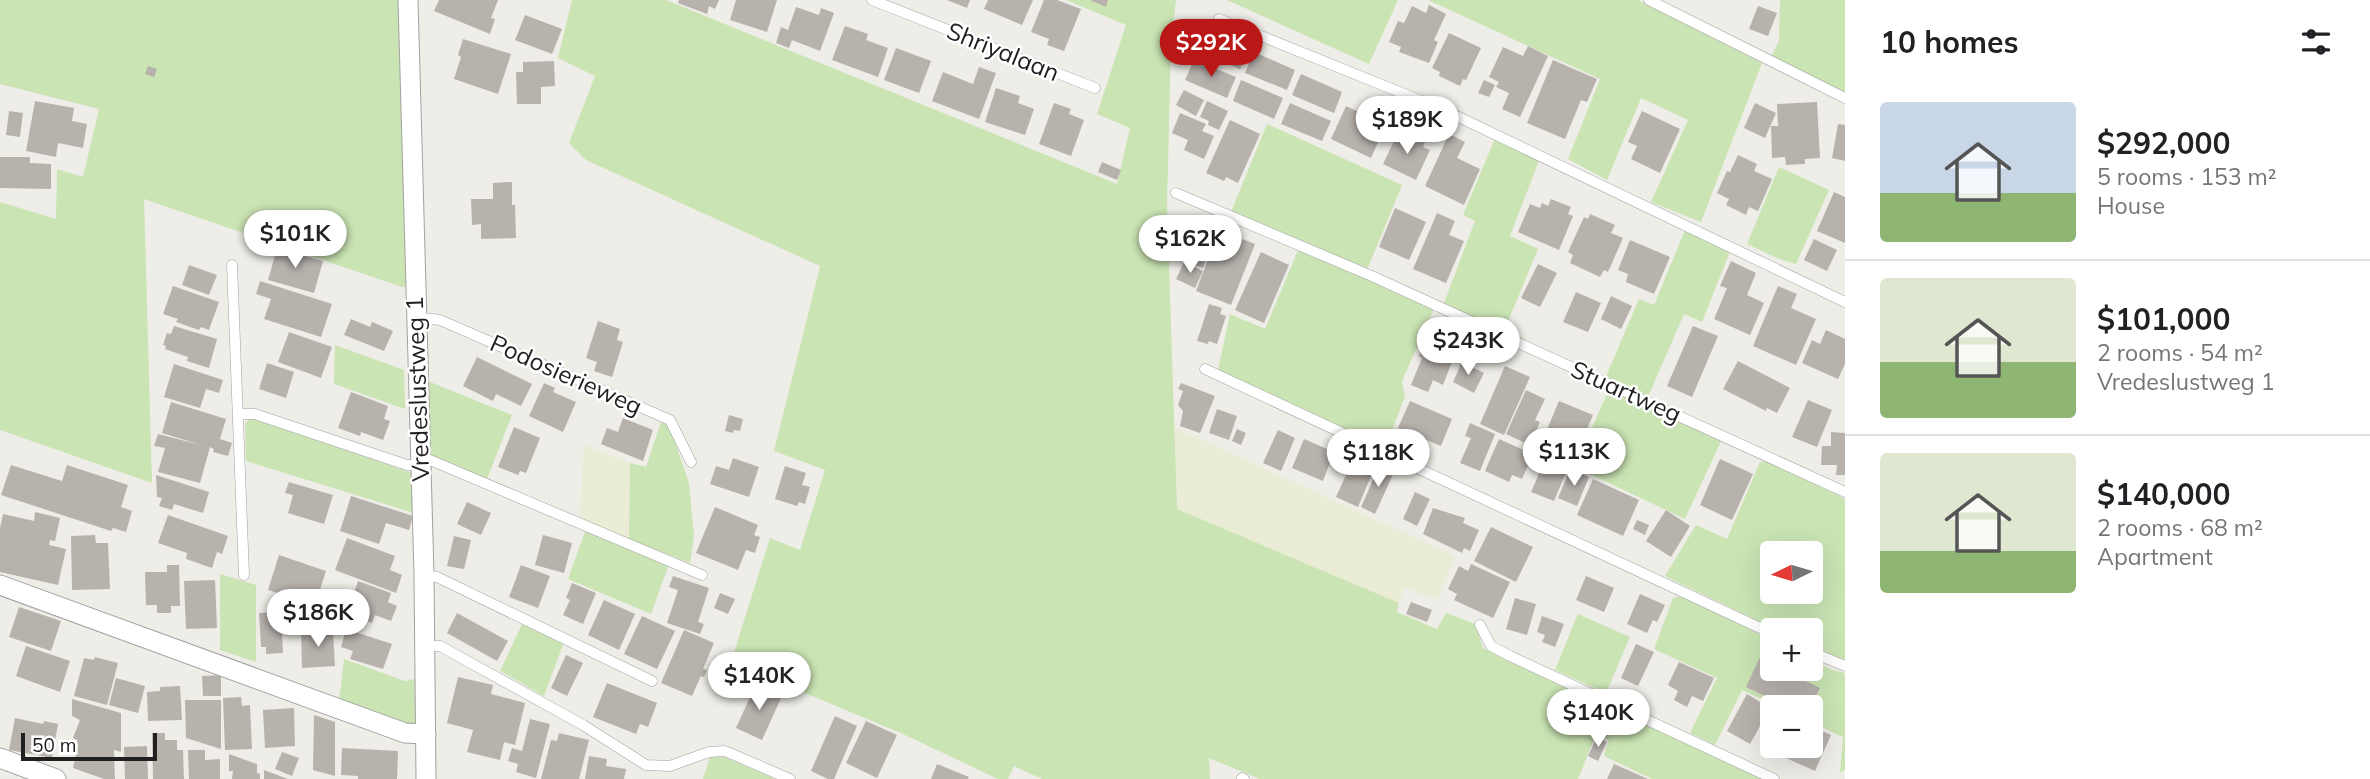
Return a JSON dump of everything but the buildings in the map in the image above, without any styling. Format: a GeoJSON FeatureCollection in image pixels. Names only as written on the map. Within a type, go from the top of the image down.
{"type":"FeatureCollection","features":[{"type":"Feature","properties":{"kind":"street","name":"Vredeslustweg 1"},"geometry":{"type":"LineString","coordinates":[[408,0],[424,575],[426,779]]}},
{"type":"Feature","properties":{"kind":"street"},"geometry":{"type":"LineString","coordinates":[[0,585],[405,733],[426,734]]}},
{"type":"Feature","properties":{"kind":"street"},"geometry":{"type":"LineString","coordinates":[[0,758],[56,779]]}},
{"type":"Feature","properties":{"kind":"lane","name":"Shriyalaan"},"geometry":{"type":"LineString","coordinates":[[872,0],[1095,89]]}},
{"type":"Feature","properties":{"kind":"lane"},"geometry":{"type":"LineString","coordinates":[[1649,0],[1845,97]]}},
{"type":"Feature","properties":{"kind":"lane"},"geometry":{"type":"LineString","coordinates":[[1219,19],[1444,110],[1845,302]]}},
{"type":"Feature","properties":{"kind":"lane","name":"Stuartweg"},"geometry":{"type":"LineString","coordinates":[[1176,193],[1374,277],[1845,492]]}},
{"type":"Feature","properties":{"kind":"lane"},"geometry":{"type":"LineString","coordinates":[[232,265],[244,575]]}},
{"type":"Feature","properties":{"kind":"lane","name":"Podosierieweg"},"geometry":{"type":"LineString","coordinates":[[416,317],[440,320],[670,421],[691,462]]}},
{"type":"Feature","properties":{"kind":"lane"},"geometry":{"type":"LineString","coordinates":[[1205,369],[1760,628]]}},
{"type":"Feature","properties":{"kind":"lane"},"geometry":{"type":"LineString","coordinates":[[239,414],[255,414],[407,465],[430,460],[702,575]]}},
{"type":"Feature","properties":{"kind":"lane"},"geometry":{"type":"LineString","coordinates":[[424,575],[437,577],[652,681]]}},
{"type":"Feature","properties":{"kind":"lane"},"geometry":{"type":"LineString","coordinates":[[1480,625],[1491,646],[1510,656],[1774,779]]}},
{"type":"Feature","properties":{"kind":"lane"},"geometry":{"type":"LineString","coordinates":[[425,646],[440,646],[583,725],[646,765],[670,766],[709,752],[725,751],[790,779]]}},
{"type":"Feature","properties":{"kind":"lane"},"geometry":{"type":"LineString","coordinates":[[1823,657],[1845,666]]}},
{"type":"Feature","properties":{"kind":"green space"},"geometry":{"type":"Polygon","coordinates":[[[0,0],[401,0],[409,287],[402,287],[144,199],[152,483],[0,430],[0,202],[56,219],[57,169],[83,177],[99,109],[0,84],[0,0]]]}},
{"type":"Feature","properties":{"kind":"green space"},"geometry":{"type":"Polygon","coordinates":[[[572,0],[666,0],[1117,184],[1130,128],[1097,114],[1126,25],[1066,0],[1176,0],[1171,43],[1167,204],[1177,509],[1399,603],[1397,612],[1437,629],[1446,613],[1475,624],[1483,648],[1763,779],[1652,779],[1604,756],[1609,740],[1596,734],[1578,779],[1260,779],[1209,758],[1210,779],[1042,779],[1014,766],[1008,779],[998,779],[903,734],[731,662],[770,538],[800,550],[825,470],[774,451],[820,266],[586,160],[569,143],[595,76],[558,58],[572,0]]]}},
{"type":"Feature","properties":{"kind":"green space"},"geometry":{"type":"Polygon","coordinates":[[[1227,0],[1398,0],[1369,64],[1227,0]]]}},
{"type":"Feature","properties":{"kind":"green space"},"geometry":{"type":"Polygon","coordinates":[[[1428,0],[1638,0],[1762,63],[1701,222],[1651,202],[1688,120],[1641,98],[1607,180],[1568,159],[1600,79],[1428,0]]]}},
{"type":"Feature","properties":{"kind":"green space"},"geometry":{"type":"Polygon","coordinates":[[[1780,0],[1845,0],[1845,92],[1771,57],[1779,41],[1780,0]]]}},
{"type":"Feature","properties":{"kind":"green space"},"geometry":{"type":"Polygon","coordinates":[[[1267,124],[1402,185],[1367,270],[1231,212],[1267,124]]]}},
{"type":"Feature","properties":{"kind":"green space"},"geometry":{"type":"Polygon","coordinates":[[[1496,136],[1540,158],[1510,236],[1538,249],[1504,331],[1444,303],[1475,221],[1463,215],[1496,136]]]}},
{"type":"Feature","properties":{"kind":"green space"},"geometry":{"type":"Polygon","coordinates":[[[1779,167],[1829,190],[1796,264],[1747,244],[1779,167]]]}},
{"type":"Feature","properties":{"kind":"green space"},"geometry":{"type":"Polygon","coordinates":[[[1685,230],[1731,249],[1702,322],[1684,314],[1648,397],[1605,379],[1639,299],[1654,305],[1685,230]]]}},
{"type":"Feature","properties":{"kind":"green space"},"geometry":{"type":"Polygon","coordinates":[[[1299,248],[1434,309],[1402,381],[1405,397],[1385,447],[1218,370],[1230,314],[1265,329],[1299,248]]]}},
{"type":"Feature","properties":{"kind":"green space"},"geometry":{"type":"Polygon","coordinates":[[[335,345],[404,370],[405,409],[334,384],[335,345]]]}},
{"type":"Feature","properties":{"kind":"green space"},"geometry":{"type":"Polygon","coordinates":[[[425,380],[512,415],[487,479],[427,455],[425,380]]]}},
{"type":"Feature","properties":{"kind":"green space"},"geometry":{"type":"Polygon","coordinates":[[[1609,389],[1722,439],[1685,519],[1575,467],[1609,389]]]}},
{"type":"Feature","properties":{"kind":"green space"},"geometry":{"type":"Polygon","coordinates":[[[255,418],[412,473],[414,513],[246,461],[245,423],[255,418]]]}},
{"type":"Feature","properties":{"kind":"green space"},"geometry":{"type":"Polygon","coordinates":[[[661,422],[669,425],[689,483],[694,536],[690,563],[629,539],[630,463],[646,467],[661,422]]]}},
{"type":"Feature","properties":{"kind":"green space"},"geometry":{"type":"Polygon","coordinates":[[[1174,427],[1455,556],[1437,600],[1405,588],[1399,603],[1176,509],[1174,427]]]}},
{"type":"Feature","properties":{"kind":"green space"},"geometry":{"type":"Polygon","coordinates":[[[584,445],[630,463],[629,539],[580,518],[584,445]]]}},
{"type":"Feature","properties":{"kind":"green space"},"geometry":{"type":"Polygon","coordinates":[[[1760,462],[1768,462],[1845,499],[1845,661],[1823,651],[1823,618],[1760,618],[1760,622],[1665,576],[1696,525],[1727,539],[1760,462]]]}},
{"type":"Feature","properties":{"kind":"green space"},"geometry":{"type":"Polygon","coordinates":[[[586,529],[669,564],[651,614],[568,579],[586,529]]]}},
{"type":"Feature","properties":{"kind":"green space"},"geometry":{"type":"Polygon","coordinates":[[[220,574],[256,585],[256,662],[220,650],[220,574]]]}},
{"type":"Feature","properties":{"kind":"green space"},"geometry":{"type":"Polygon","coordinates":[[[1683,596],[1760,634],[1760,681],[1823,681],[1823,666],[1845,673],[1845,770],[1840,772],[1843,737],[1823,728],[1823,695],[1760,695],[1760,698],[1742,690],[1715,745],[1690,733],[1717,678],[1654,649],[1673,598],[1683,596]]]}},
{"type":"Feature","properties":{"kind":"green space"},"geometry":{"type":"Polygon","coordinates":[[[1578,614],[1630,637],[1606,693],[1555,670],[1578,614]]]}},
{"type":"Feature","properties":{"kind":"green space"},"geometry":{"type":"Polygon","coordinates":[[[523,622],[564,642],[544,696],[500,671],[523,622]]]}},
{"type":"Feature","properties":{"kind":"green space"},"geometry":{"type":"Polygon","coordinates":[[[344,659],[405,681],[419,678],[419,723],[414,727],[339,702],[344,659]]]}},
{"type":"Feature","properties":{"kind":"green space"},"geometry":{"type":"Polygon","coordinates":[[[719,756],[775,779],[703,779],[710,757],[719,756]]]}}]}
